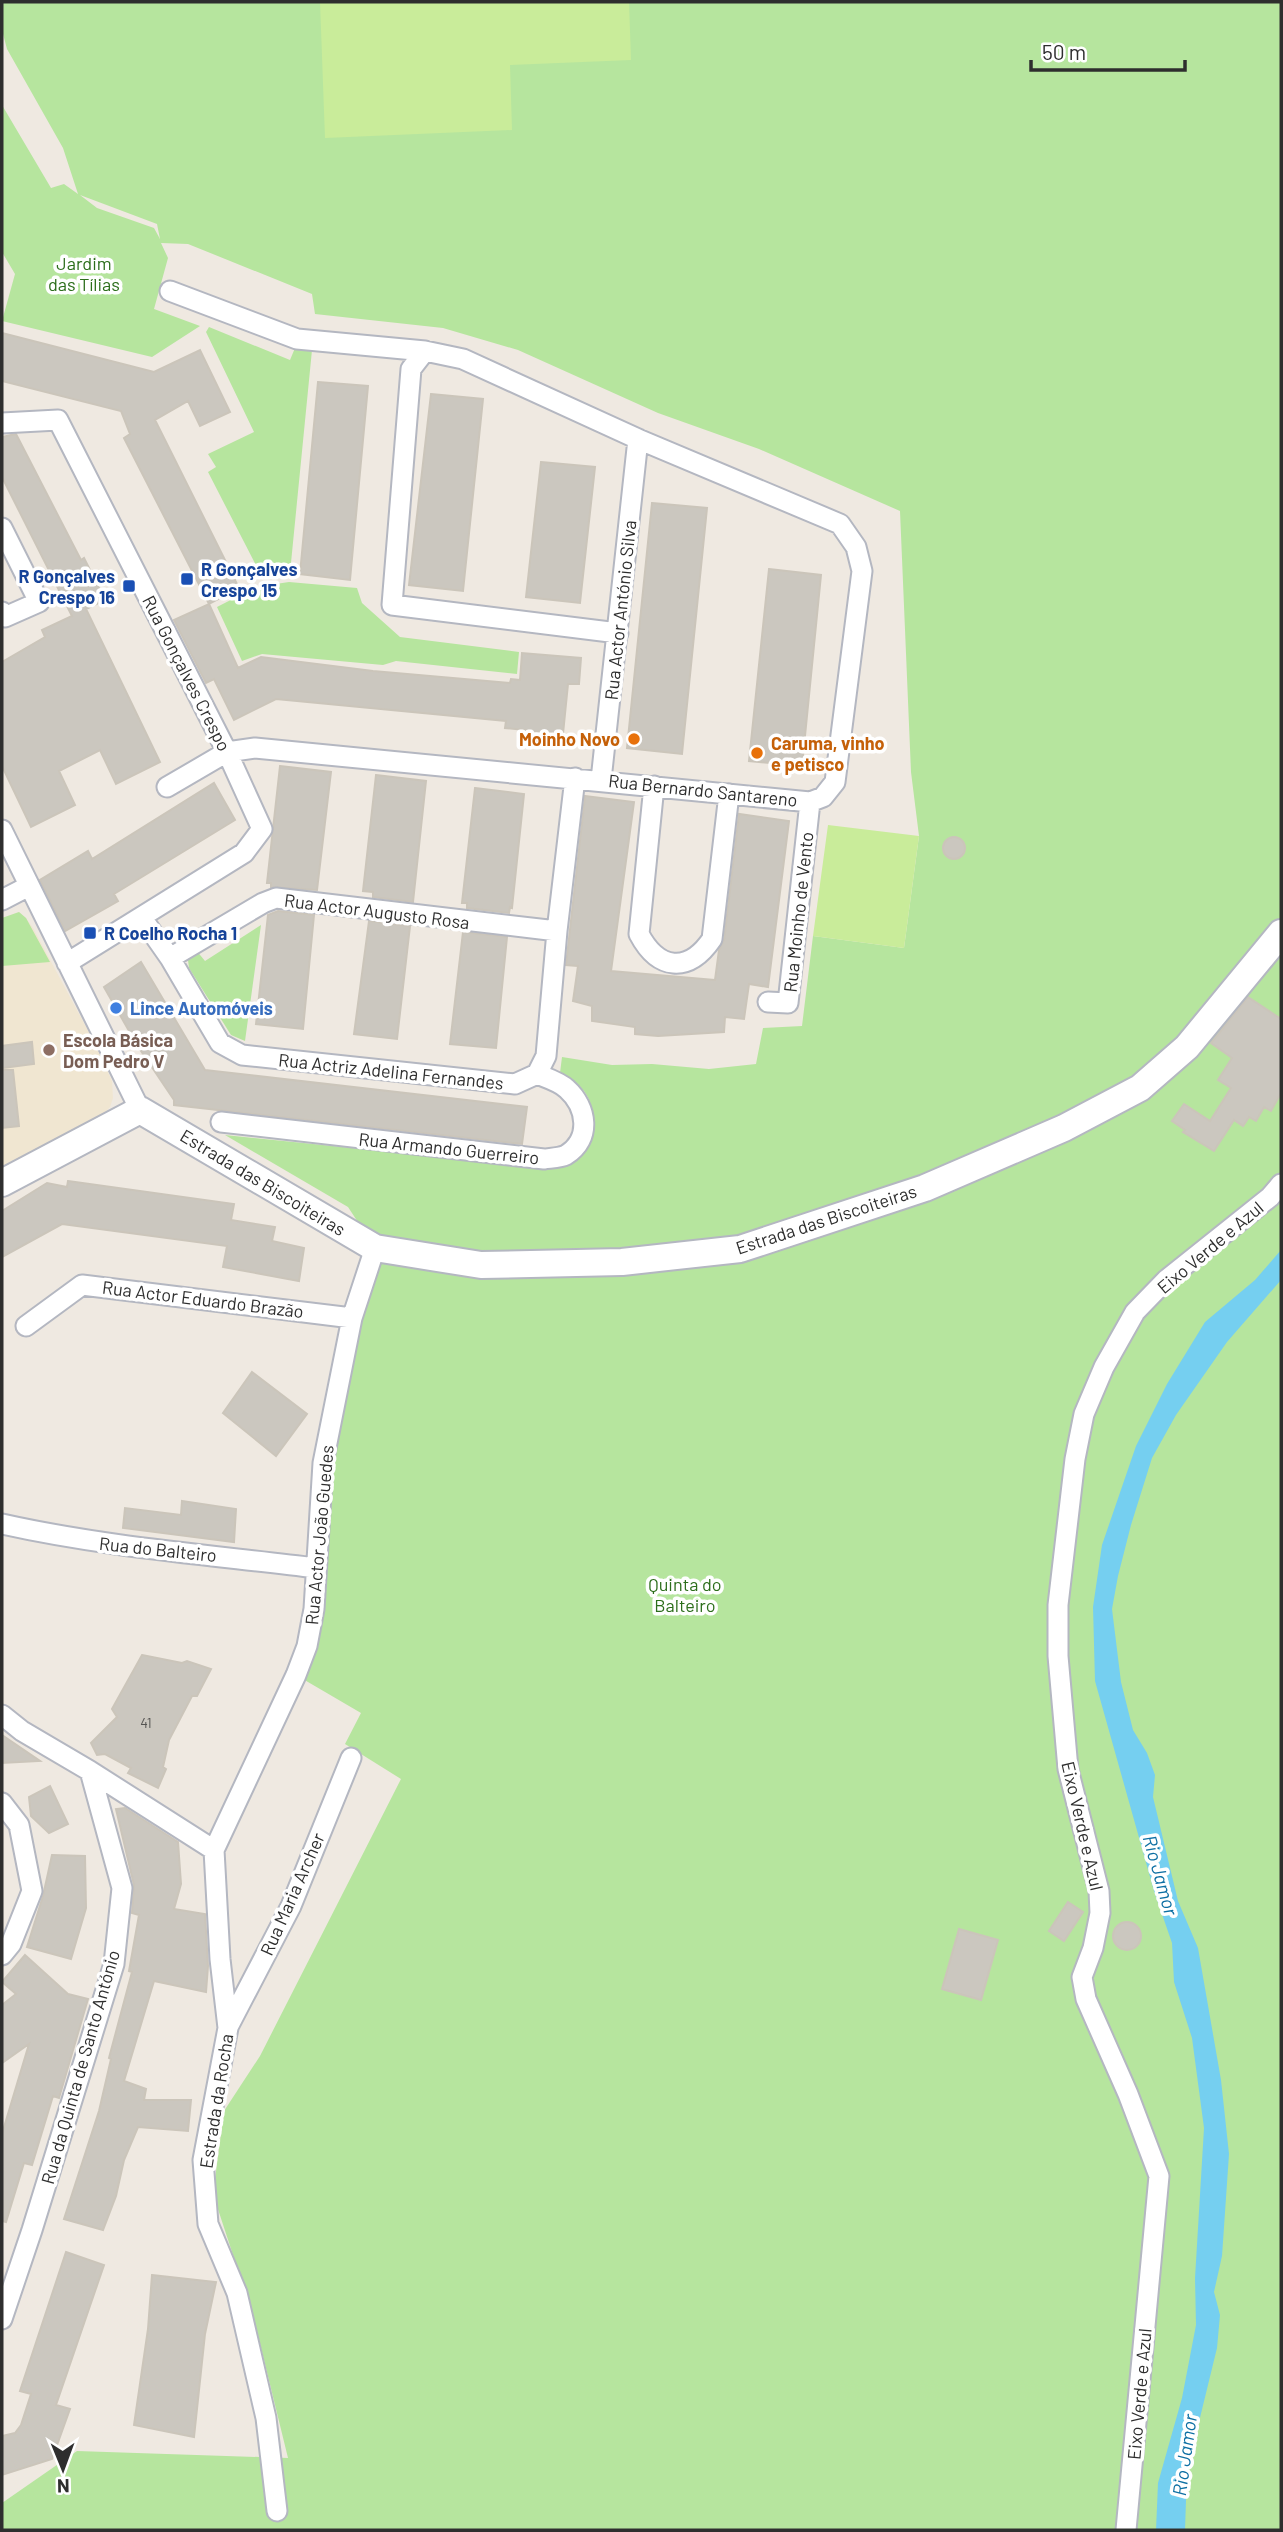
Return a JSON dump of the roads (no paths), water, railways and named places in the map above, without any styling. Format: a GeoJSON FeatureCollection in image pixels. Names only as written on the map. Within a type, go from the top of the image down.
{"type":"FeatureCollection","features":[{"type":"Feature","properties":{"kind":"street","name":"Rua Bernardo Santareno"},"geometry":{"type":"LineString","coordinates":[[170,291],[297,339],[425,351],[463,359],[638,439],[840,524],[856,547],[862,571],[835,782],[823,797],[810,802],[254,748],[227,752]]}},
{"type":"Feature","properties":{"kind":"street"},"geometry":{"type":"LineString","coordinates":[[425,351],[411,369],[392,605],[618,633]]}},
{"type":"Feature","properties":{"kind":"street","name":"Rua Gonçalves Crespo"},"geometry":{"type":"LineString","coordinates":[[2,423],[58,420],[227,752],[262,829],[244,853],[142,918]]}},
{"type":"Feature","properties":{"kind":"street","name":"Rua Actor António Silva"},"geometry":{"type":"LineString","coordinates":[[601,780],[638,439]]}},
{"type":"Feature","properties":{"kind":"street"},"geometry":{"type":"LineString","coordinates":[[2,528],[39,603],[5,617],[2,612]]}},
{"type":"Feature","properties":{"kind":"street"},"geometry":{"type":"LineString","coordinates":[[167,787],[227,752]]}},
{"type":"Feature","properties":{"kind":"street"},"geometry":{"type":"LineString","coordinates":[[537,1074],[546,1056],[575,778]]}},
{"type":"Feature","properties":{"kind":"street"},"geometry":{"type":"LineString","coordinates":[[654,786],[639,934],[648,950],[661,960],[674,963],[692,961],[702,954],[712,939],[729,793]]}},
{"type":"Feature","properties":{"kind":"street","name":"Rua Moinho de Vento"},"geometry":{"type":"LineString","coordinates":[[768,1002],[788,1003],[810,802]]}},
{"type":"Feature","properties":{"kind":"street"},"geometry":{"type":"LineString","coordinates":[[2,831],[140,1110],[2,1183]]}},
{"type":"Feature","properties":{"kind":"street"},"geometry":{"type":"LineString","coordinates":[[2,900],[29,886]]}},
{"type":"Feature","properties":{"kind":"street","name":"Rua Actor Augusto Rosa"},"geometry":{"type":"LineString","coordinates":[[170,958],[276,898],[557,931]]}},
{"type":"Feature","properties":{"kind":"street"},"geometry":{"type":"LineString","coordinates":[[67,963],[142,918]]}},
{"type":"Feature","properties":{"kind":"street","name":"Rua Actriz Adelina Fernandes"},"geometry":{"type":"LineString","coordinates":[[142,918],[170,958],[220,1043],[242,1055],[515,1084],[537,1074]]}},
{"type":"Feature","properties":{"kind":"street","name":"Estrada das Biscoiteiras"},"geometry":{"type":"LineString","coordinates":[[140,1110],[374,1248],[481,1265],[636,1261],[740,1249],[925,1188],[1064,1128],[1140,1088],[1188,1047],[1281,933]]}},
{"type":"Feature","properties":{"kind":"street","name":"Rua Armando Guerreiro"},"geometry":{"type":"LineString","coordinates":[[220,1122],[544,1159],[565,1156],[579,1143],[585,1121],[579,1101],[565,1086],[537,1074]]}},
{"type":"Feature","properties":{"kind":"street","name":"Eixo Verde e Azul"},"geometry":{"type":"LineString","coordinates":[[1126,2530],[1159,2176],[1128,2094],[1086,1999],[1082,1977],[1093,1948],[1100,1913],[1099,1891],[1068,1769],[1062,1706],[1058,1605],[1069,1507],[1084,1414],[1104,1367],[1135,1312],[1166,1280],[1270,1197],[1281,1185]]}},
{"type":"Feature","properties":{"kind":"street","name":"Rua Actor João Guedes"},"geometry":{"type":"LineString","coordinates":[[214,1850],[307,1646],[314,1609],[323,1463],[352,1318],[374,1248]]}},
{"type":"Feature","properties":{"kind":"street","name":"Rua Actor Eduardo Brazão"},"geometry":{"type":"LineString","coordinates":[[26,1326],[82,1284],[352,1318]]}},
{"type":"Feature","properties":{"kind":"street","name":"Rua do Balteiro"},"geometry":{"type":"LineString","coordinates":[[2,1524],[101,1543],[316,1569]]}},
{"type":"Feature","properties":{"kind":"street"},"geometry":{"type":"LineString","coordinates":[[2,1715],[22,1731],[214,1850]]}},
{"type":"Feature","properties":{"kind":"street","name":"Rua Maria Archer"},"geometry":{"type":"LineString","coordinates":[[228,2028],[290,1906],[351,1758]]}},
{"type":"Feature","properties":{"kind":"street","name":"Rua da Quinta de Santo António"},"geometry":{"type":"LineString","coordinates":[[2,2319],[36,2219],[114,1964],[122,1888],[90,1771]]}},
{"type":"Feature","properties":{"kind":"street"},"geometry":{"type":"LineString","coordinates":[[2,1803],[19,1825],[32,1891],[11,1944],[2,1955]]}},
{"type":"Feature","properties":{"kind":"street","name":"Estrada da Rocha"},"geometry":{"type":"LineString","coordinates":[[214,1850],[220,1959],[228,2028],[203,2160],[208,2224],[237,2293],[266,2418],[277,2511]]}},
{"type":"Feature","properties":{"kind":"water","name":"Rio Jamor"},"geometry":{"type":"Polygon","coordinates":[[[1281,1250],[1281,1280],[1227,1342],[1176,1415],[1152,1458],[1131,1525],[1112,1609],[1121,1682],[1133,1730],[1147,1753],[1155,1775],[1153,1797],[1178,1901],[1198,1948],[1221,2080],[1229,2154],[1222,2256],[1214,2292],[1220,2315],[1217,2348],[1187,2471],[1185,2530],[1156,2530],[1158,2483],[1182,2398],[1196,2325],[1195,2278],[1204,2128],[1192,2038],[1174,1982],[1172,1943],[1154,1891],[1095,1681],[1093,1607],[1102,1545],[1136,1446],[1167,1384],[1205,1322],[1255,1280],[1281,1250]]]}},
{"type":"Feature","properties":{"kind":"place","name":"R Gonçalves Crespo 15"},"geometry":{"type":"Point","coordinates":[187,579]}},
{"type":"Feature","properties":{"kind":"place","name":"R Gonçalves Crespo 16"},"geometry":{"type":"Point","coordinates":[129,586]}},
{"type":"Feature","properties":{"kind":"place","name":"Moinho Novo"},"geometry":{"type":"Point","coordinates":[634,739]}},
{"type":"Feature","properties":{"kind":"place","name":"Caruma, vinho e petisco"},"geometry":{"type":"Point","coordinates":[757,753]}},
{"type":"Feature","properties":{"kind":"place","name":"R Coelho Rocha 1"},"geometry":{"type":"Point","coordinates":[90,933]}},
{"type":"Feature","properties":{"kind":"place","name":"Lince Automóveis"},"geometry":{"type":"Point","coordinates":[116,1008]}},
{"type":"Feature","properties":{"kind":"place","name":"Escola Básica Dom Pedro V"},"geometry":{"type":"Point","coordinates":[49,1050]}},
{"type":"Feature","properties":{"kind":"park label","name":"Jardim das Tílias"},"geometry":{"type":"Point","coordinates":[84,273]}},
{"type":"Feature","properties":{"kind":"park label","name":"Quinta do Balteiro"},"geometry":{"type":"Point","coordinates":[685,1594]}}]}
